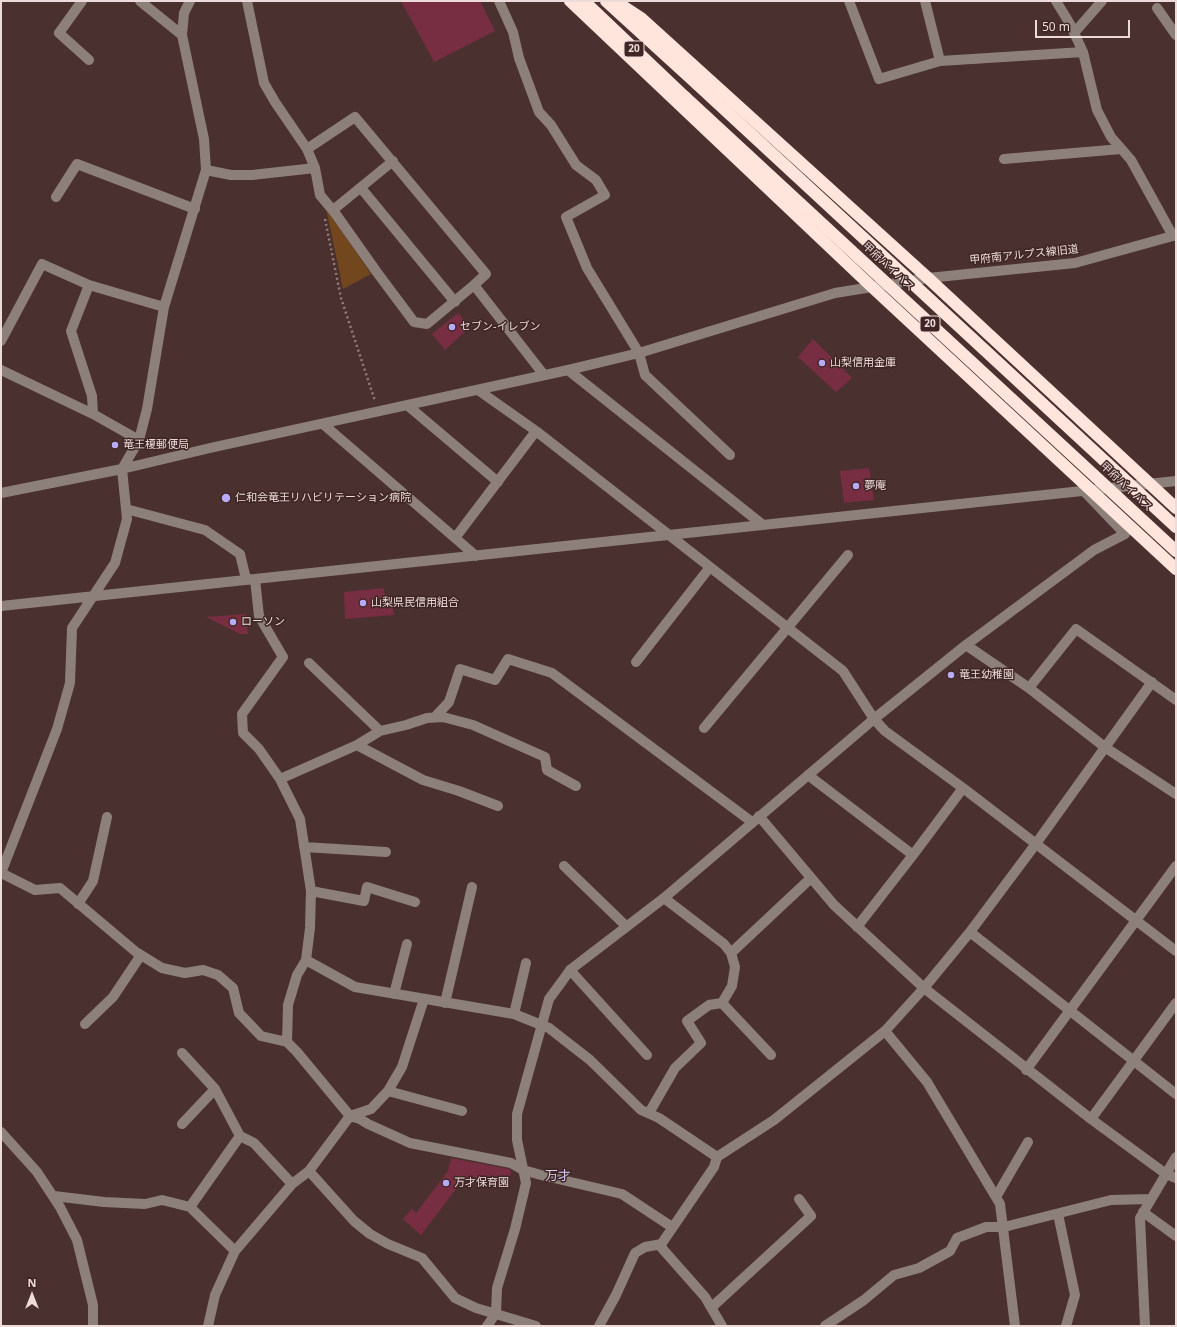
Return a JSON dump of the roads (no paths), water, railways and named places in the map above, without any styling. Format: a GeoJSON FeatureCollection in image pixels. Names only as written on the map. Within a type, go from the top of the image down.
{"type":"FeatureCollection","features":[{"type":"Feature","properties":{"kind":"highway"},"geometry":{"type":"LineString","coordinates":[[570,1],[1086,489],[1176,569]]}},
{"type":"Feature","properties":{"kind":"highway","name":"甲府バイパス"},"geometry":{"type":"LineString","coordinates":[[584,1],[685,97],[1176,551]]}},
{"type":"Feature","properties":{"kind":"highway","name":"甲府バイパス"},"geometry":{"type":"LineString","coordinates":[[606,1],[1176,527]]}},
{"type":"Feature","properties":{"kind":"highway"},"geometry":{"type":"LineString","coordinates":[[615,1],[642,18],[928,278],[1176,508]]}},
{"type":"Feature","properties":{"kind":"street"},"geometry":{"type":"LineString","coordinates":[[82,1],[59,33],[88,60]]}},
{"type":"Feature","properties":{"kind":"street"},"geometry":{"type":"LineString","coordinates":[[140,1],[182,36]]}},
{"type":"Feature","properties":{"kind":"street"},"geometry":{"type":"LineString","coordinates":[[190,1],[184,13],[182,36],[204,139],[206,170],[164,307],[147,409],[139,440],[122,469],[127,519],[115,563],[72,628],[70,683],[57,729],[1,873],[35,890],[60,888],[141,955],[162,968],[185,973],[203,970],[218,975],[233,988],[239,1013],[261,1036],[287,1042],[350,1116],[360,1119],[410,1143],[511,1163],[524,1170],[622,1194],[672,1228]]}},
{"type":"Feature","properties":{"kind":"street"},"geometry":{"type":"LineString","coordinates":[[246,1],[264,83],[307,149],[315,168],[320,195],[328,212],[414,322],[427,324],[486,274],[355,117],[307,149]]}},
{"type":"Feature","properties":{"kind":"street"},"geometry":{"type":"LineString","coordinates":[[499,1],[513,32],[519,58],[539,112],[551,125],[576,165],[596,180],[605,195],[566,217],[587,268],[639,353],[644,375],[730,455]]}},
{"type":"Feature","properties":{"kind":"street"},"geometry":{"type":"LineString","coordinates":[[849,1],[879,79],[940,61],[1083,52]]}},
{"type":"Feature","properties":{"kind":"street"},"geometry":{"type":"LineString","coordinates":[[925,1],[940,61]]}},
{"type":"Feature","properties":{"kind":"street"},"geometry":{"type":"LineString","coordinates":[[1056,1],[1083,52],[1097,110],[1110,137],[1131,160],[1175,235]]}},
{"type":"Feature","properties":{"kind":"street"},"geometry":{"type":"LineString","coordinates":[[1074,33],[1102,1]]}},
{"type":"Feature","properties":{"kind":"street"},"geometry":{"type":"LineString","coordinates":[[1157,8],[1176,35]]}},
{"type":"Feature","properties":{"kind":"street"},"geometry":{"type":"LineString","coordinates":[[1004,159],[1121,149]]}},
{"type":"Feature","properties":{"kind":"street"},"geometry":{"type":"LineString","coordinates":[[328,212],[361,188],[393,161]]}},
{"type":"Feature","properties":{"kind":"street"},"geometry":{"type":"LineString","coordinates":[[56,197],[77,164],[195,209]]}},
{"type":"Feature","properties":{"kind":"street"},"geometry":{"type":"LineString","coordinates":[[206,170],[230,175],[252,175],[315,168]]}},
{"type":"Feature","properties":{"kind":"street"},"geometry":{"type":"LineString","coordinates":[[361,188],[454,302]]}},
{"type":"Feature","properties":{"kind":"street","name":"甲府南アルプス線旧道"},"geometry":{"type":"LineString","coordinates":[[1,493],[122,469],[210,448],[568,370],[639,353],[835,294],[928,278],[1075,263],[1175,235]]}},
{"type":"Feature","properties":{"kind":"street"},"geometry":{"type":"LineString","coordinates":[[1,341],[42,264],[89,285],[164,307]]}},
{"type":"Feature","properties":{"kind":"street"},"geometry":{"type":"LineString","coordinates":[[89,285],[71,331],[92,396],[93,414]]}},
{"type":"Feature","properties":{"kind":"street"},"geometry":{"type":"LineString","coordinates":[[474,285],[544,375]]}},
{"type":"Feature","properties":{"kind":"street"},"geometry":{"type":"LineString","coordinates":[[1,370],[93,414],[139,440]]}},
{"type":"Feature","properties":{"kind":"street"},"geometry":{"type":"LineString","coordinates":[[568,370],[763,525]]}},
{"type":"Feature","properties":{"kind":"street"},"geometry":{"type":"LineString","coordinates":[[478,390],[536,431],[843,672],[874,719],[885,731],[963,788],[1035,845],[1176,951]]}},
{"type":"Feature","properties":{"kind":"street"},"geometry":{"type":"LineString","coordinates":[[407,406],[498,482]]}},
{"type":"Feature","properties":{"kind":"street"},"geometry":{"type":"LineString","coordinates":[[324,424],[476,556]]}},
{"type":"Feature","properties":{"kind":"street"},"geometry":{"type":"LineString","coordinates":[[455,538],[536,431]]}},
{"type":"Feature","properties":{"kind":"street"},"geometry":{"type":"LineString","coordinates":[[1,606],[476,556],[1086,489],[1176,481]]}},
{"type":"Feature","properties":{"kind":"street"},"geometry":{"type":"LineString","coordinates":[[487,1326],[496,1313],[497,1288],[515,1228],[526,1183],[517,1140],[517,1114],[549,1000],[570,970],[664,898],[874,719],[966,645],[1094,550],[1125,534],[1086,489]]}},
{"type":"Feature","properties":{"kind":"street"},"geometry":{"type":"LineString","coordinates":[[126,509],[205,530],[240,554],[251,579],[259,616],[283,657],[242,714],[243,733],[259,749],[280,779],[300,819],[311,891],[310,928],[306,960],[297,975],[288,1005],[287,1042]]}},
{"type":"Feature","properties":{"kind":"street"},"geometry":{"type":"LineString","coordinates":[[704,728],[848,555]]}},
{"type":"Feature","properties":{"kind":"street"},"geometry":{"type":"LineString","coordinates":[[636,662],[710,567]]}},
{"type":"Feature","properties":{"kind":"street"},"geometry":{"type":"LineString","coordinates":[[1029,688],[1076,629],[1176,700]]}},
{"type":"Feature","properties":{"kind":"street"},"geometry":{"type":"LineString","coordinates":[[966,645],[1029,688],[1106,748],[1176,794]]}},
{"type":"Feature","properties":{"kind":"street"},"geometry":{"type":"LineString","coordinates":[[436,718],[449,702],[460,669],[495,680],[508,659],[552,673],[756,819],[834,905],[924,988],[1026,1070],[1166,1174],[1176,1178]]}},
{"type":"Feature","properties":{"kind":"street"},"geometry":{"type":"LineString","coordinates":[[309,663],[380,730]]}},
{"type":"Feature","properties":{"kind":"street"},"geometry":{"type":"LineString","coordinates":[[722,1326],[712,1307],[685,1273],[660,1246],[714,1167],[717,1157],[774,1120],[885,1031],[924,988],[970,932],[1106,748],[1152,682]]}},
{"type":"Feature","properties":{"kind":"street"},"geometry":{"type":"LineString","coordinates":[[280,779],[357,745],[380,730],[443,717],[473,725],[545,757],[547,770],[576,786]]}},
{"type":"Feature","properties":{"kind":"street"},"geometry":{"type":"LineString","coordinates":[[357,745],[423,780],[459,791],[498,806]]}},
{"type":"Feature","properties":{"kind":"street"},"geometry":{"type":"LineString","coordinates":[[808,775],[914,855]]}},
{"type":"Feature","properties":{"kind":"street"},"geometry":{"type":"LineString","coordinates":[[857,927],[914,855],[963,788]]}},
{"type":"Feature","properties":{"kind":"street"},"geometry":{"type":"LineString","coordinates":[[78,904],[93,881],[107,817]]}},
{"type":"Feature","properties":{"kind":"street"},"geometry":{"type":"LineString","coordinates":[[304,847],[386,852]]}},
{"type":"Feature","properties":{"kind":"street"},"geometry":{"type":"LineString","coordinates":[[564,866],[626,926]]}},
{"type":"Feature","properties":{"kind":"street"},"geometry":{"type":"LineString","coordinates":[[1026,1070],[1176,866]]}},
{"type":"Feature","properties":{"kind":"street"},"geometry":{"type":"LineString","coordinates":[[731,953],[811,878]]}},
{"type":"Feature","properties":{"kind":"street"},"geometry":{"type":"LineString","coordinates":[[445,1003],[472,887]]}},
{"type":"Feature","properties":{"kind":"street"},"geometry":{"type":"LineString","coordinates":[[311,891],[364,901],[367,888],[415,902]]}},
{"type":"Feature","properties":{"kind":"street"},"geometry":{"type":"LineString","coordinates":[[664,898],[724,944],[731,953],[735,967],[734,977],[732,986],[722,1003]]}},
{"type":"Feature","properties":{"kind":"street"},"geometry":{"type":"LineString","coordinates":[[970,932],[1176,1094]]}},
{"type":"Feature","properties":{"kind":"street"},"geometry":{"type":"LineString","coordinates":[[394,994],[407,944]]}},
{"type":"Feature","properties":{"kind":"street"},"geometry":{"type":"LineString","coordinates":[[85,1024],[113,997],[141,955]]}},
{"type":"Feature","properties":{"kind":"street"},"geometry":{"type":"LineString","coordinates":[[306,960],[354,988],[514,1014],[549,1028],[590,1060],[642,1110],[659,1118],[717,1157]]}},
{"type":"Feature","properties":{"kind":"street"},"geometry":{"type":"LineString","coordinates":[[514,1014],[526,963]]}},
{"type":"Feature","properties":{"kind":"street"},"geometry":{"type":"LineString","coordinates":[[570,970],[647,1055]]}},
{"type":"Feature","properties":{"kind":"street"},"geometry":{"type":"LineString","coordinates":[[208,1326],[215,1295],[235,1251],[292,1184],[309,1171],[350,1116],[371,1109],[388,1091],[402,1067],[424,999]]}},
{"type":"Feature","properties":{"kind":"street"},"geometry":{"type":"LineString","coordinates":[[722,1003],[771,1055]]}},
{"type":"Feature","properties":{"kind":"street"},"geometry":{"type":"LineString","coordinates":[[649,1113],[675,1068],[701,1042],[687,1021],[709,1004],[722,1003]]}},
{"type":"Feature","properties":{"kind":"street"},"geometry":{"type":"LineString","coordinates":[[1092,1119],[1176,1003]]}},
{"type":"Feature","properties":{"kind":"street"},"geometry":{"type":"LineString","coordinates":[[885,1031],[927,1082],[1000,1204],[1015,1326]]}},
{"type":"Feature","properties":{"kind":"street"},"geometry":{"type":"LineString","coordinates":[[182,1053],[215,1089],[240,1136],[254,1143],[292,1184]]}},
{"type":"Feature","properties":{"kind":"street"},"geometry":{"type":"LineString","coordinates":[[182,1124],[215,1089]]}},
{"type":"Feature","properties":{"kind":"street"},"geometry":{"type":"LineString","coordinates":[[388,1091],[462,1111]]}},
{"type":"Feature","properties":{"kind":"street"},"geometry":{"type":"LineString","coordinates":[[1,1132],[37,1172],[54,1196],[77,1240],[93,1305],[93,1326]]}},
{"type":"Feature","properties":{"kind":"street"},"geometry":{"type":"LineString","coordinates":[[190,1207],[240,1136]]}},
{"type":"Feature","properties":{"kind":"street"},"geometry":{"type":"LineString","coordinates":[[996,1197],[1028,1142]]}},
{"type":"Feature","properties":{"kind":"street"},"geometry":{"type":"LineString","coordinates":[[1145,1326],[1140,1218],[1176,1157]]}},
{"type":"Feature","properties":{"kind":"street"},"geometry":{"type":"LineString","coordinates":[[309,1171],[354,1220],[370,1234],[388,1244],[422,1258],[455,1298],[476,1308],[536,1326]]}},
{"type":"Feature","properties":{"kind":"street"},"geometry":{"type":"LineString","coordinates":[[54,1196],[104,1202],[145,1204],[162,1200],[190,1207],[235,1251]]}},
{"type":"Feature","properties":{"kind":"street"},"geometry":{"type":"LineString","coordinates":[[712,1307],[811,1216],[799,1199]]}},
{"type":"Feature","properties":{"kind":"street"},"geometry":{"type":"LineString","coordinates":[[829,1325],[864,1300],[894,1275],[919,1268],[950,1251],[957,1238],[986,1228],[1004,1227],[1111,1200],[1150,1199]]}},
{"type":"Feature","properties":{"kind":"street"},"geometry":{"type":"LineString","coordinates":[[1143,1212],[1176,1236]]}},
{"type":"Feature","properties":{"kind":"street"},"geometry":{"type":"LineString","coordinates":[[1058,1214],[1075,1295],[1066,1326]]}},
{"type":"Feature","properties":{"kind":"street"},"geometry":{"type":"LineString","coordinates":[[599,1326],[616,1295],[635,1253],[645,1247],[662,1244]]}},
{"type":"Feature","properties":{"kind":"place","name":"セブン-イレブン"},"geometry":{"type":"Point","coordinates":[452,327]}},
{"type":"Feature","properties":{"kind":"place","name":"山梨信用金庫"},"geometry":{"type":"Point","coordinates":[822,363]}},
{"type":"Feature","properties":{"kind":"place","name":"竜王榎郵便局"},"geometry":{"type":"Point","coordinates":[115,445]}},
{"type":"Feature","properties":{"kind":"place","name":"夢庵"},"geometry":{"type":"Point","coordinates":[856,486]}},
{"type":"Feature","properties":{"kind":"place","name":"仁和会竜王リハビリテーション病院"},"geometry":{"type":"Point","coordinates":[226,498]}},
{"type":"Feature","properties":{"kind":"place","name":"山梨県民信用組合"},"geometry":{"type":"Point","coordinates":[363,603]}},
{"type":"Feature","properties":{"kind":"place","name":"ローソン"},"geometry":{"type":"Point","coordinates":[233,622]}},
{"type":"Feature","properties":{"kind":"place","name":"竜王幼稚園"},"geometry":{"type":"Point","coordinates":[951,675]}},
{"type":"Feature","properties":{"kind":"place","name":"万才保育園"},"geometry":{"type":"Point","coordinates":[446,1183]}},
{"type":"Feature","properties":{"kind":"district","name":"万才"},"geometry":{"type":"Point","coordinates":[558,1176]}}]}
